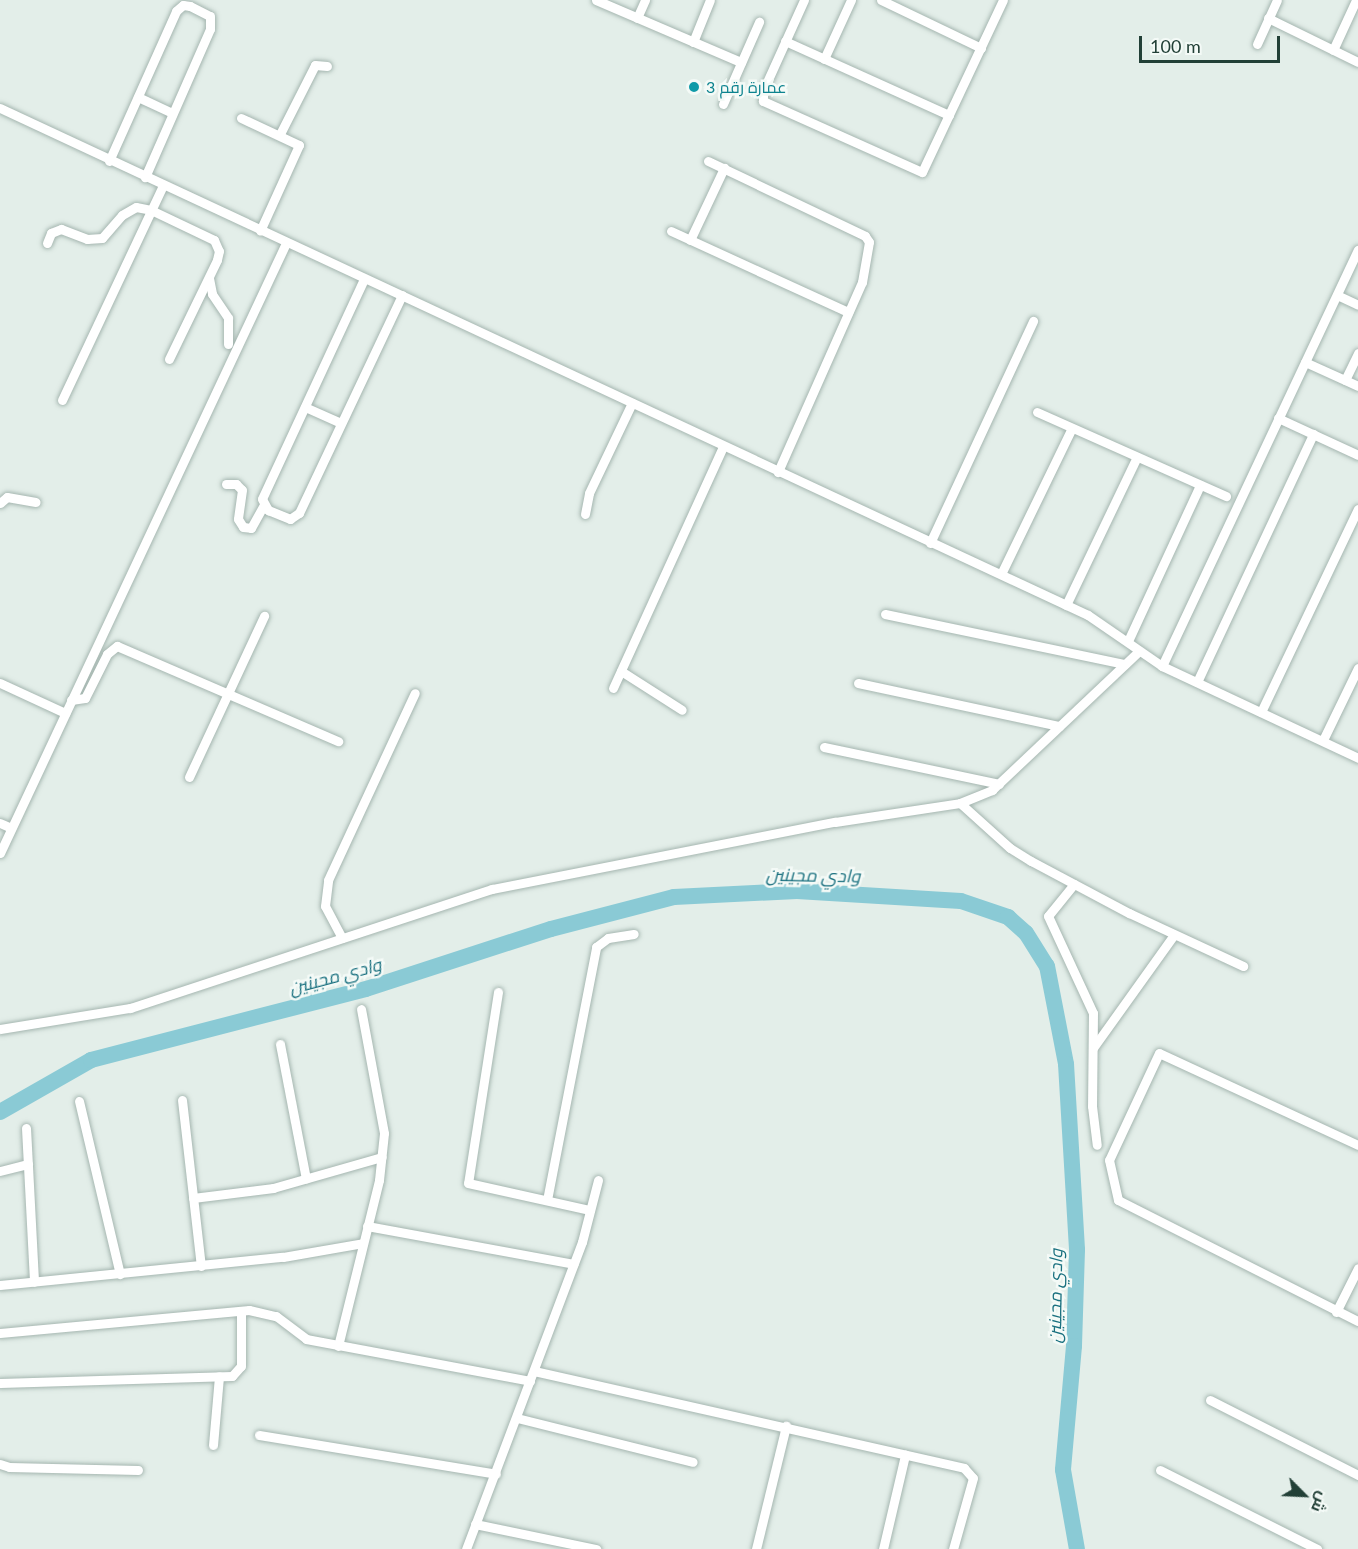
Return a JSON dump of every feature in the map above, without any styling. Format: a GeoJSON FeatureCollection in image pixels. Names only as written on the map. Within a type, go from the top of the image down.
{"type":"FeatureCollection","features":[{"type":"Feature","properties":{"kind":"street"},"geometry":{"type":"LineString","coordinates":[[596,0],[741,62]]}},
{"type":"Feature","properties":{"kind":"street"},"geometry":{"type":"LineString","coordinates":[[637,18],[645,0]]}},
{"type":"Feature","properties":{"kind":"street"},"geometry":{"type":"LineString","coordinates":[[693,42],[710,0]]}},
{"type":"Feature","properties":{"kind":"street"},"geometry":{"type":"LineString","coordinates":[[804,0],[763,91],[768,106],[922,172],[1004,0]]}},
{"type":"Feature","properties":{"kind":"street"},"geometry":{"type":"LineString","coordinates":[[824,59],[851,0]]}},
{"type":"Feature","properties":{"kind":"street"},"geometry":{"type":"LineString","coordinates":[[881,0],[981,48]]}},
{"type":"Feature","properties":{"kind":"street"},"geometry":{"type":"LineString","coordinates":[[1257,44],[1277,0]]}},
{"type":"Feature","properties":{"kind":"street"},"geometry":{"type":"LineString","coordinates":[[1334,50],[1356,0]]}},
{"type":"Feature","properties":{"kind":"street"},"geometry":{"type":"LineString","coordinates":[[110,161],[176,11],[183,5],[190,6],[210,16],[212,21],[145,177]]}},
{"type":"Feature","properties":{"kind":"street"},"geometry":{"type":"LineString","coordinates":[[1269,18],[1358,62]]}},
{"type":"Feature","properties":{"kind":"street"},"geometry":{"type":"LineString","coordinates":[[723,104],[759,22]]}},
{"type":"Feature","properties":{"kind":"street"},"geometry":{"type":"LineString","coordinates":[[785,41],[949,116]]}},
{"type":"Feature","properties":{"kind":"street"},"geometry":{"type":"LineString","coordinates":[[280,134],[315,65],[327,66]]}},
{"type":"Feature","properties":{"kind":"street"},"geometry":{"type":"LineString","coordinates":[[138,97],[173,113]]}},
{"type":"Feature","properties":{"kind":"street"},"geometry":{"type":"LineString","coordinates":[[0,108],[723,447],[1103,622],[1162,666],[1358,758]]}},
{"type":"Feature","properties":{"kind":"street"},"geometry":{"type":"LineString","coordinates":[[241,118],[280,134],[299,145],[260,231]]}},
{"type":"Feature","properties":{"kind":"street"},"geometry":{"type":"LineString","coordinates":[[708,161],[867,238],[867,267],[778,472]]}},
{"type":"Feature","properties":{"kind":"street"},"geometry":{"type":"LineString","coordinates":[[690,240],[724,168]]}},
{"type":"Feature","properties":{"kind":"street"},"geometry":{"type":"LineString","coordinates":[[62,400],[163,186]]}},
{"type":"Feature","properties":{"kind":"street"},"geometry":{"type":"LineString","coordinates":[[46,243],[51,232],[61,229],[87,239],[102,238],[128,210],[151,210],[214,240],[219,251],[209,278],[169,359]]}},
{"type":"Feature","properties":{"kind":"street"},"geometry":{"type":"LineString","coordinates":[[671,231],[848,312]]}},
{"type":"Feature","properties":{"kind":"street"},"geometry":{"type":"LineString","coordinates":[[0,853],[286,243]]}},
{"type":"Feature","properties":{"kind":"street"},"geometry":{"type":"LineString","coordinates":[[1162,666],[1358,250]]}},
{"type":"Feature","properties":{"kind":"street"},"geometry":{"type":"LineString","coordinates":[[209,278],[212,294],[228,318],[228,344]]}},
{"type":"Feature","properties":{"kind":"street"},"geometry":{"type":"LineString","coordinates":[[226,484],[236,484],[242,490],[238,519],[243,527],[251,528],[262,506],[262,499],[364,279]]}},
{"type":"Feature","properties":{"kind":"street"},"geometry":{"type":"LineString","coordinates":[[262,506],[290,519],[297,516],[402,295]]}},
{"type":"Feature","properties":{"kind":"street"},"geometry":{"type":"LineString","coordinates":[[1337,295],[1358,304]]}},
{"type":"Feature","properties":{"kind":"street"},"geometry":{"type":"LineString","coordinates":[[930,543],[1033,321]]}},
{"type":"Feature","properties":{"kind":"street"},"geometry":{"type":"LineString","coordinates":[[1345,380],[1358,353]]}},
{"type":"Feature","properties":{"kind":"street"},"geometry":{"type":"LineString","coordinates":[[1305,362],[1358,386]]}},
{"type":"Feature","properties":{"kind":"street"},"geometry":{"type":"LineString","coordinates":[[585,514],[589,493],[632,403]]}},
{"type":"Feature","properties":{"kind":"street"},"geometry":{"type":"LineString","coordinates":[[305,407],[341,423]]}},
{"type":"Feature","properties":{"kind":"street"},"geometry":{"type":"LineString","coordinates":[[1038,412],[1226,496]]}},
{"type":"Feature","properties":{"kind":"street"},"geometry":{"type":"LineString","coordinates":[[1278,418],[1358,455]]}},
{"type":"Feature","properties":{"kind":"street"},"geometry":{"type":"LineString","coordinates":[[1001,574],[1072,428]]}},
{"type":"Feature","properties":{"kind":"street"},"geometry":{"type":"LineString","coordinates":[[1197,682],[1313,434]]}},
{"type":"Feature","properties":{"kind":"street"},"geometry":{"type":"LineString","coordinates":[[613,688],[723,447]]}},
{"type":"Feature","properties":{"kind":"street"},"geometry":{"type":"LineString","coordinates":[[1066,605],[1137,457]]}},
{"type":"Feature","properties":{"kind":"street"},"geometry":{"type":"LineString","coordinates":[[1128,641],[1200,485]]}},
{"type":"Feature","properties":{"kind":"street"},"geometry":{"type":"LineString","coordinates":[[0,503],[7,497],[36,502]]}},
{"type":"Feature","properties":{"kind":"street"},"geometry":{"type":"LineString","coordinates":[[1261,711],[1358,509]]}},
{"type":"Feature","properties":{"kind":"street"},"geometry":{"type":"LineString","coordinates":[[885,614],[1125,664]]}},
{"type":"Feature","properties":{"kind":"street"},"geometry":{"type":"LineString","coordinates":[[189,777],[264,616]]}},
{"type":"Feature","properties":{"kind":"street"},"geometry":{"type":"LineString","coordinates":[[71,700],[85,698],[107,654],[117,646],[338,741]]}},
{"type":"Feature","properties":{"kind":"street"},"geometry":{"type":"LineString","coordinates":[[0,1029],[130,1008],[492,889],[835,822],[960,803],[999,784],[1139,651]]}},
{"type":"Feature","properties":{"kind":"street"},"geometry":{"type":"LineString","coordinates":[[1323,740],[1358,668]]}},
{"type":"Feature","properties":{"kind":"street"},"geometry":{"type":"LineString","coordinates":[[621,671],[682,710]]}},
{"type":"Feature","properties":{"kind":"street"},"geometry":{"type":"LineString","coordinates":[[0,683],[65,713]]}},
{"type":"Feature","properties":{"kind":"street"},"geometry":{"type":"LineString","coordinates":[[858,683],[1059,726]]}},
{"type":"Feature","properties":{"kind":"street"},"geometry":{"type":"LineString","coordinates":[[342,938],[325,906],[328,880],[415,693]]}},
{"type":"Feature","properties":{"kind":"street"},"geometry":{"type":"LineString","coordinates":[[824,747],[999,784]]}},
{"type":"Feature","properties":{"kind":"street"},"geometry":{"type":"LineString","coordinates":[[960,803],[1010,848],[1074,884],[1174,935],[1242,966]]}},
{"type":"Feature","properties":{"kind":"street"},"geometry":{"type":"LineString","coordinates":[[0,823],[11,828]]}},
{"type":"Feature","properties":{"kind":"street"},"geometry":{"type":"LineString","coordinates":[[1074,884],[1048,920],[1069,956],[1093,1013],[1092,1050],[1097,1144]]}},
{"type":"Feature","properties":{"kind":"street"},"geometry":{"type":"LineString","coordinates":[[548,1200],[596,948],[608,938],[634,934]]}},
{"type":"Feature","properties":{"kind":"street"},"geometry":{"type":"LineString","coordinates":[[1092,1050],[1174,935]]}},
{"type":"Feature","properties":{"kind":"street"},"geometry":{"type":"LineString","coordinates":[[498,992],[468,1183],[590,1210]]}},
{"type":"Feature","properties":{"kind":"street"},"geometry":{"type":"LineString","coordinates":[[338,1346],[382,1157],[384,1133],[361,1009]]}},
{"type":"Feature","properties":{"kind":"street"},"geometry":{"type":"LineString","coordinates":[[280,1044],[306,1179]]}},
{"type":"Feature","properties":{"kind":"street"},"geometry":{"type":"LineString","coordinates":[[1358,1145],[1160,1053],[1109,1160],[1119,1200],[1358,1321]]}},
{"type":"Feature","properties":{"kind":"street"},"geometry":{"type":"LineString","coordinates":[[182,1100],[201,1266]]}},
{"type":"Feature","properties":{"kind":"street"},"geometry":{"type":"LineString","coordinates":[[79,1101],[120,1274]]}},
{"type":"Feature","properties":{"kind":"street"},"geometry":{"type":"LineString","coordinates":[[26,1128],[34,1282]]}},
{"type":"Feature","properties":{"kind":"street"},"geometry":{"type":"LineString","coordinates":[[193,1198],[273,1188],[382,1157]]}},
{"type":"Feature","properties":{"kind":"street"},"geometry":{"type":"LineString","coordinates":[[0,1171],[28,1164]]}},
{"type":"Feature","properties":{"kind":"street"},"geometry":{"type":"LineString","coordinates":[[466,1549],[574,1264],[598,1180]]}},
{"type":"Feature","properties":{"kind":"street"},"geometry":{"type":"LineString","coordinates":[[367,1226],[574,1264]]}},
{"type":"Feature","properties":{"kind":"street"},"geometry":{"type":"LineString","coordinates":[[0,1285],[283,1257],[363,1243]]}},
{"type":"Feature","properties":{"kind":"street"},"geometry":{"type":"LineString","coordinates":[[1337,1311],[1358,1268]]}},
{"type":"Feature","properties":{"kind":"street"},"geometry":{"type":"LineString","coordinates":[[0,1383],[232,1376],[241,1366],[241,1311]]}},
{"type":"Feature","properties":{"kind":"street"},"geometry":{"type":"LineString","coordinates":[[0,1334],[241,1311],[266,1312],[296,1335],[338,1346],[532,1376],[786,1426],[970,1472],[970,1497],[953,1549]]}},
{"type":"Feature","properties":{"kind":"street"},"geometry":{"type":"LineString","coordinates":[[213,1445],[219,1376]]}},
{"type":"Feature","properties":{"kind":"street"},"geometry":{"type":"LineString","coordinates":[[1210,1400],[1358,1475]]}},
{"type":"Feature","properties":{"kind":"street"},"geometry":{"type":"LineString","coordinates":[[517,1418],[693,1462]]}},
{"type":"Feature","properties":{"kind":"street"},"geometry":{"type":"LineString","coordinates":[[756,1549],[786,1426]]}},
{"type":"Feature","properties":{"kind":"street"},"geometry":{"type":"LineString","coordinates":[[259,1435],[496,1474]]}},
{"type":"Feature","properties":{"kind":"street"},"geometry":{"type":"LineString","coordinates":[[883,1549],[905,1455]]}},
{"type":"Feature","properties":{"kind":"street"},"geometry":{"type":"LineString","coordinates":[[0,1464],[9,1467],[138,1470]]}},
{"type":"Feature","properties":{"kind":"street"},"geometry":{"type":"LineString","coordinates":[[1160,1470],[1317,1549]]}},
{"type":"Feature","properties":{"kind":"street"},"geometry":{"type":"LineString","coordinates":[[475,1524],[596,1549]]}},
{"type":"Feature","properties":{"kind":"waterway","name":"وادي مجينين"},"geometry":{"type":"LineString","coordinates":[[0,1112],[91,1060],[366,989],[551,929],[674,897],[797,891],[961,901],[1008,917],[1026,933],[1047,966],[1066,1064],[1077,1250],[1074,1346],[1063,1470],[1077,1549]]}},
{"type":"Feature","properties":{"kind":"place","name":"عمارة رقم 3"},"geometry":{"type":"Point","coordinates":[694,87]}}]}
